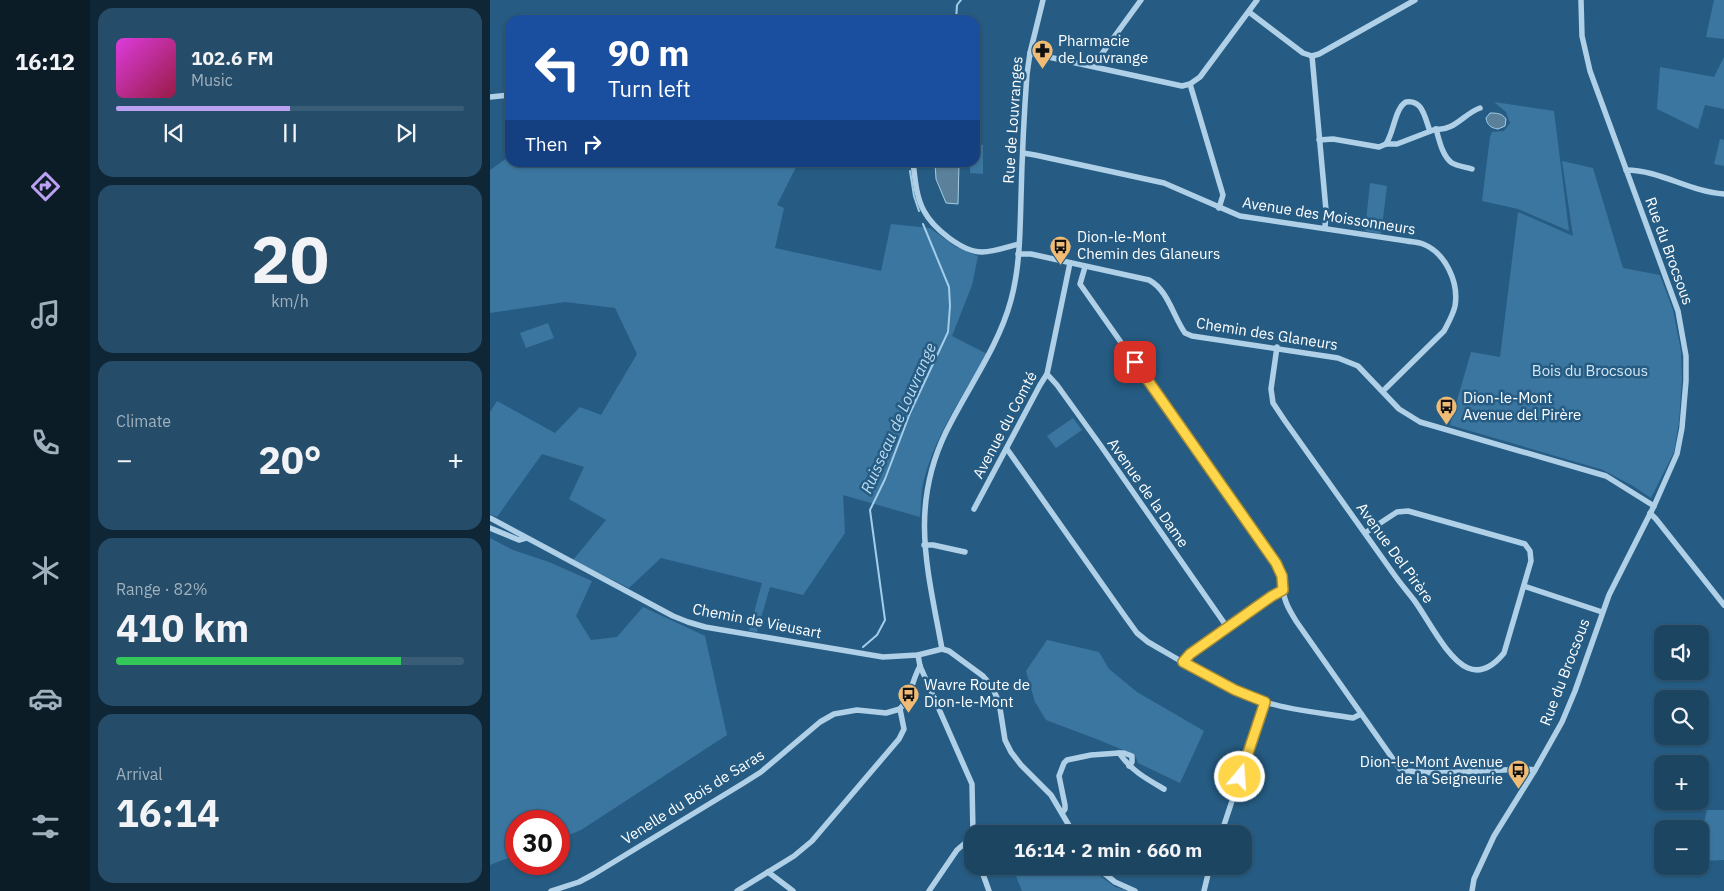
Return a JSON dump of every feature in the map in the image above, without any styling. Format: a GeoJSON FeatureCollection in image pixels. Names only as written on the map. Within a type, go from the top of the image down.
{"type":"FeatureCollection","features":[{"type":"Feature","properties":{"kind":"street","name":"Rue de Louvranges"},"geometry":{"type":"LineString","coordinates":[[942,649],[924,545],[927,490],[934,462],[946,433],[985,364],[1002,328],[1011,299],[1019,244],[1030,53],[1043,0]]}},
{"type":"Feature","properties":{"kind":"street"},"geometry":{"type":"LineString","coordinates":[[1093,66],[1140,0]]}},
{"type":"Feature","properties":{"kind":"street"},"geometry":{"type":"LineString","coordinates":[[1030,53],[1182,86],[1200,78],[1257,0]]}},
{"type":"Feature","properties":{"kind":"street"},"geometry":{"type":"LineString","coordinates":[[1249,12],[1303,53],[1312,56],[1319,54],[1415,0]]}},
{"type":"Feature","properties":{"kind":"street","name":"Rue du Brocsous"},"geometry":{"type":"LineString","coordinates":[[1472,891],[1474,879],[1494,836],[1562,722],[1575,691],[1602,612],[1654,506],[1677,454],[1682,428],[1686,356],[1678,311],[1590,71],[1582,36],[1581,0]]}},
{"type":"Feature","properties":{"kind":"street"},"geometry":{"type":"LineString","coordinates":[[1312,56],[1326,210],[1325,228]]}},
{"type":"Feature","properties":{"kind":"street"},"geometry":{"type":"LineString","coordinates":[[1190,84],[1224,195],[1220,208]]}},
{"type":"Feature","properties":{"kind":"street"},"geometry":{"type":"LineString","coordinates":[[490,97],[505,96]]}},
{"type":"Feature","properties":{"kind":"street"},"geometry":{"type":"LineString","coordinates":[[1386,144],[1390,138],[1399,108],[1407,101],[1414,102],[1420,106],[1449,160],[1455,164],[1472,169]]}},
{"type":"Feature","properties":{"kind":"street"},"geometry":{"type":"LineString","coordinates":[[1319,140],[1333,140],[1379,147],[1386,144],[1397,144],[1433,130],[1442,130],[1454,125],[1466,115],[1480,108]]}},
{"type":"Feature","properties":{"kind":"street","name":"Avenue des Moissonneurs"},"geometry":{"type":"LineString","coordinates":[[1023,153],[1035,154],[1164,183],[1240,216],[1423,244],[1432,249],[1448,268],[1453,280],[1456,294],[1455,307],[1444,331],[1383,391]]}},
{"type":"Feature","properties":{"kind":"street"},"geometry":{"type":"LineString","coordinates":[[914,167],[918,193],[924,212],[950,238],[978,252],[1019,244]]}},
{"type":"Feature","properties":{"kind":"street"},"geometry":{"type":"LineString","coordinates":[[1626,170],[1639,170],[1704,191],[1724,194]]}},
{"type":"Feature","properties":{"kind":"street","name":"Chemin des Glaneurs"},"geometry":{"type":"LineString","coordinates":[[1018,254],[1032,254],[1139,278],[1156,284],[1162,291],[1185,333],[1192,336],[1277,347],[1349,361],[1358,366],[1399,409],[1420,422],[1606,476],[1654,506]]}},
{"type":"Feature","properties":{"kind":"street","name":"Avenue du Comté"},"geometry":{"type":"LineString","coordinates":[[974,509],[1047,374],[1068,282],[1070,263]]}},
{"type":"Feature","properties":{"kind":"street"},"geometry":{"type":"LineString","coordinates":[[1080,284],[1085,267]]}},
{"type":"Feature","properties":{"kind":"street"},"geometry":{"type":"LineString","coordinates":[[1068,282],[1080,284],[1276,563],[1282,576],[1283,590],[1288,607],[1296,621],[1400,770],[1436,773],[1527,768],[1535,770]]}},
{"type":"Feature","properties":{"kind":"street","name":"Avenue Del Pirère"},"geometry":{"type":"LineString","coordinates":[[1277,347],[1271,389],[1273,403],[1394,576],[1426,616],[1432,629],[1454,659],[1470,669],[1487,668],[1496,663],[1504,653],[1531,561],[1530,551],[1525,544],[1408,511],[1397,512],[1387,517],[1365,533]]}},
{"type":"Feature","properties":{"kind":"street","name":"Avenue de la Dame"},"geometry":{"type":"LineString","coordinates":[[1047,374],[1057,384],[1227,627]]}},
{"type":"Feature","properties":{"kind":"street"},"geometry":{"type":"LineString","coordinates":[[1006,449],[1137,633],[1148,642],[1235,690],[1265,702],[1353,718],[1361,714]]}},
{"type":"Feature","properties":{"kind":"street"},"geometry":{"type":"LineString","coordinates":[[1650,513],[1724,604]]}},
{"type":"Feature","properties":{"kind":"street","name":"Chemin de Vieusart"},"geometry":{"type":"LineString","coordinates":[[490,518],[688,622],[705,627],[872,655],[894,657],[918,655],[942,649]]}},
{"type":"Feature","properties":{"kind":"street","name":"Chemin de Vieusart"},"geometry":{"type":"LineString","coordinates":[[490,528],[519,540],[526,538]]}},
{"type":"Feature","properties":{"kind":"street"},"geometry":{"type":"LineString","coordinates":[[924,545],[933,545],[964,552]]}},
{"type":"Feature","properties":{"kind":"street"},"geometry":{"type":"LineString","coordinates":[[1524,586],[1602,612]]}},
{"type":"Feature","properties":{"kind":"street"},"geometry":{"type":"LineString","coordinates":[[1183,662],[1190,654],[1227,627],[1283,590]]}},
{"type":"Feature","properties":{"kind":"street"},"geometry":{"type":"LineString","coordinates":[[942,649],[949,651],[983,676],[991,685],[999,702],[1005,740],[1011,752],[1021,765],[1051,795],[1069,825]]}},
{"type":"Feature","properties":{"kind":"street"},"geometry":{"type":"LineString","coordinates":[[918,655],[920,666],[969,776],[973,791],[973,825]]}},
{"type":"Feature","properties":{"kind":"street"},"geometry":{"type":"LineString","coordinates":[[737,891],[794,856],[812,842],[899,739],[904,730],[900,709],[905,703],[914,675],[920,666]]}},
{"type":"Feature","properties":{"kind":"street"},"geometry":{"type":"LineString","coordinates":[[1224,825],[1265,702]]}},
{"type":"Feature","properties":{"kind":"street","name":"Venelle du Bois de Saras"},"geometry":{"type":"LineString","coordinates":[[551,891],[579,882],[594,874],[742,784],[761,772],[820,722],[834,714],[857,710],[886,713],[900,709]]}},
{"type":"Feature","properties":{"kind":"street"},"geometry":{"type":"LineString","coordinates":[[1062,813],[1065,805],[1059,773],[1067,760],[1091,754],[1124,753],[1132,756],[1132,762],[1129,766],[1145,779],[1164,788]]}},
{"type":"Feature","properties":{"kind":"street"},"geometry":{"type":"LineString","coordinates":[[929,891],[957,850],[964,844]]}},
{"type":"Feature","properties":{"kind":"street"},"geometry":{"type":"LineString","coordinates":[[768,872],[793,891]]}},
{"type":"Feature","properties":{"kind":"street"},"geometry":{"type":"LineString","coordinates":[[983,875],[989,891]]}},
{"type":"Feature","properties":{"kind":"street"},"geometry":{"type":"LineString","coordinates":[[1106,875],[1115,882],[1136,891]]}},
{"type":"Feature","properties":{"kind":"street"},"geometry":{"type":"LineString","coordinates":[[1204,891],[1208,875]]}},
{"type":"Feature","properties":{"kind":"green space"},"geometry":{"type":"Polygon","coordinates":[[[1714,0],[1724,0],[1724,39],[1706,37],[1714,0]]]}},
{"type":"Feature","properties":{"kind":"green space"},"geometry":{"type":"Polygon","coordinates":[[[1724,57],[1724,109],[1705,105],[1698,129],[1657,109],[1660,67],[1714,77],[1724,57]]]}},
{"type":"Feature","properties":{"kind":"green space"},"geometry":{"type":"Polygon","coordinates":[[[1494,102],[1554,111],[1569,231],[1518,209],[1482,201],[1490,137],[1492,132],[1504,131],[1510,123],[1506,112],[1494,102]]]}},
{"type":"Feature","properties":{"kind":"green space"},"geometry":{"type":"Polygon","coordinates":[[[1720,139],[1724,140],[1724,166],[1714,164],[1720,139]]]}},
{"type":"Feature","properties":{"kind":"green space"},"geometry":{"type":"Polygon","coordinates":[[[980,145],[983,145],[983,174],[970,173],[970,167],[980,167],[980,145]]]}},
{"type":"Feature","properties":{"kind":"green space"},"geometry":{"type":"Polygon","coordinates":[[[505,160],[505,167],[796,167],[777,205],[784,208],[775,248],[881,271],[891,224],[930,228],[956,247],[978,256],[972,285],[952,336],[987,354],[958,402],[933,453],[922,489],[920,517],[843,495],[845,533],[803,595],[770,587],[757,632],[749,631],[762,583],[661,558],[629,588],[573,560],[606,520],[569,499],[584,467],[542,454],[497,517],[490,514],[490,412],[497,401],[555,433],[580,407],[601,415],[637,354],[615,308],[565,302],[490,313],[490,170],[505,160]]]}},
{"type":"Feature","properties":{"kind":"green space","name":"Bois du Brocsous"},"geometry":{"type":"Polygon","coordinates":[[[1562,161],[1593,168],[1623,268],[1660,275],[1673,310],[1681,351],[1682,379],[1679,422],[1674,452],[1651,498],[1603,470],[1450,425],[1471,352],[1500,357],[1518,212],[1573,236],[1562,161]]]}},
{"type":"Feature","properties":{"kind":"green space"},"geometry":{"type":"Polygon","coordinates":[[[1370,183],[1387,186],[1381,234],[1365,231],[1370,183]]]}},
{"type":"Feature","properties":{"kind":"green space"},"geometry":{"type":"Polygon","coordinates":[[[548,323],[554,338],[526,348],[520,333],[548,323]]]}},
{"type":"Feature","properties":{"kind":"green space"},"geometry":{"type":"Polygon","coordinates":[[[1073,418],[1082,430],[1056,448],[1047,436],[1073,418]]]}},
{"type":"Feature","properties":{"kind":"green space"},"geometry":{"type":"Polygon","coordinates":[[[490,538],[513,550],[549,562],[592,581],[576,616],[591,640],[617,637],[643,607],[705,636],[727,735],[581,830],[570,834],[570,810],[505,810],[505,859],[490,865],[490,538]]]}},
{"type":"Feature","properties":{"kind":"green space"},"geometry":{"type":"Polygon","coordinates":[[[1047,640],[1099,652],[1109,669],[1137,692],[1204,731],[1180,783],[1138,763],[1135,755],[1046,720],[1035,702],[1026,671],[1047,640]]]}},
{"type":"Feature","properties":{"kind":"green space"},"geometry":{"type":"Polygon","coordinates":[[[1707,810],[1724,810],[1724,860],[1709,861],[1709,820],[1705,820],[1707,810]]]}},
{"type":"Feature","properties":{"kind":"green space"},"geometry":{"type":"Polygon","coordinates":[[[1016,875],[1099,875],[1115,887],[1128,891],[1022,891],[1016,875]]]}},
{"type":"Feature","properties":{"kind":"shaded area"},"geometry":{"type":"Polygon","coordinates":[[[1490,113],[1503,116],[1506,119],[1505,126],[1498,129],[1490,126],[1486,118],[1490,113]]]}},
{"type":"Feature","properties":{"kind":"shaded area"},"geometry":{"type":"Polygon","coordinates":[[[935,167],[959,167],[958,204],[946,203],[936,179],[935,167]]]}},
{"type":"Feature","properties":{"kind":"waterway","name":"Ruisseau de Louvrange"},"geometry":{"type":"LineString","coordinates":[[956,15],[957,5],[961,0]]}},
{"type":"Feature","properties":{"kind":"waterway","name":"Ruisseau de Louvrange"},"geometry":{"type":"LineString","coordinates":[[910,171],[914,196],[919,211]]}},
{"type":"Feature","properties":{"kind":"waterway","name":"Ruisseau de Louvrange"},"geometry":{"type":"LineString","coordinates":[[863,647],[877,635],[885,620],[870,510],[885,479],[910,413],[948,332],[949,287],[923,224]]}},
{"type":"Feature","properties":{"kind":"place","name":"Pharmacie de Louvrange"},"geometry":{"type":"Point","coordinates":[1042,69]}},
{"type":"Feature","properties":{"kind":"place","name":"Dion-le-Mont Chemin des Glaneurs"},"geometry":{"type":"Point","coordinates":[1061,265]}},
{"type":"Feature","properties":{"kind":"place","name":"Dion-le-Mont Avenue del Pirère"},"geometry":{"type":"Point","coordinates":[1447,426]}},
{"type":"Feature","properties":{"kind":"place","name":"Wavre Route de Dion-le-Mont"},"geometry":{"type":"Point","coordinates":[908,713]}},
{"type":"Feature","properties":{"kind":"place","name":"Dion-le-Mont Avenue de la Seigneurie"},"geometry":{"type":"Point","coordinates":[1519,790]}},
{"type":"Feature","properties":{"kind":"route"},"geometry":{"type":"LineString","coordinates":[[1135,362],[1276,563],[1282,576],[1283,590],[1190,654],[1183,662],[1235,690],[1265,702],[1240,777]]}}]}
